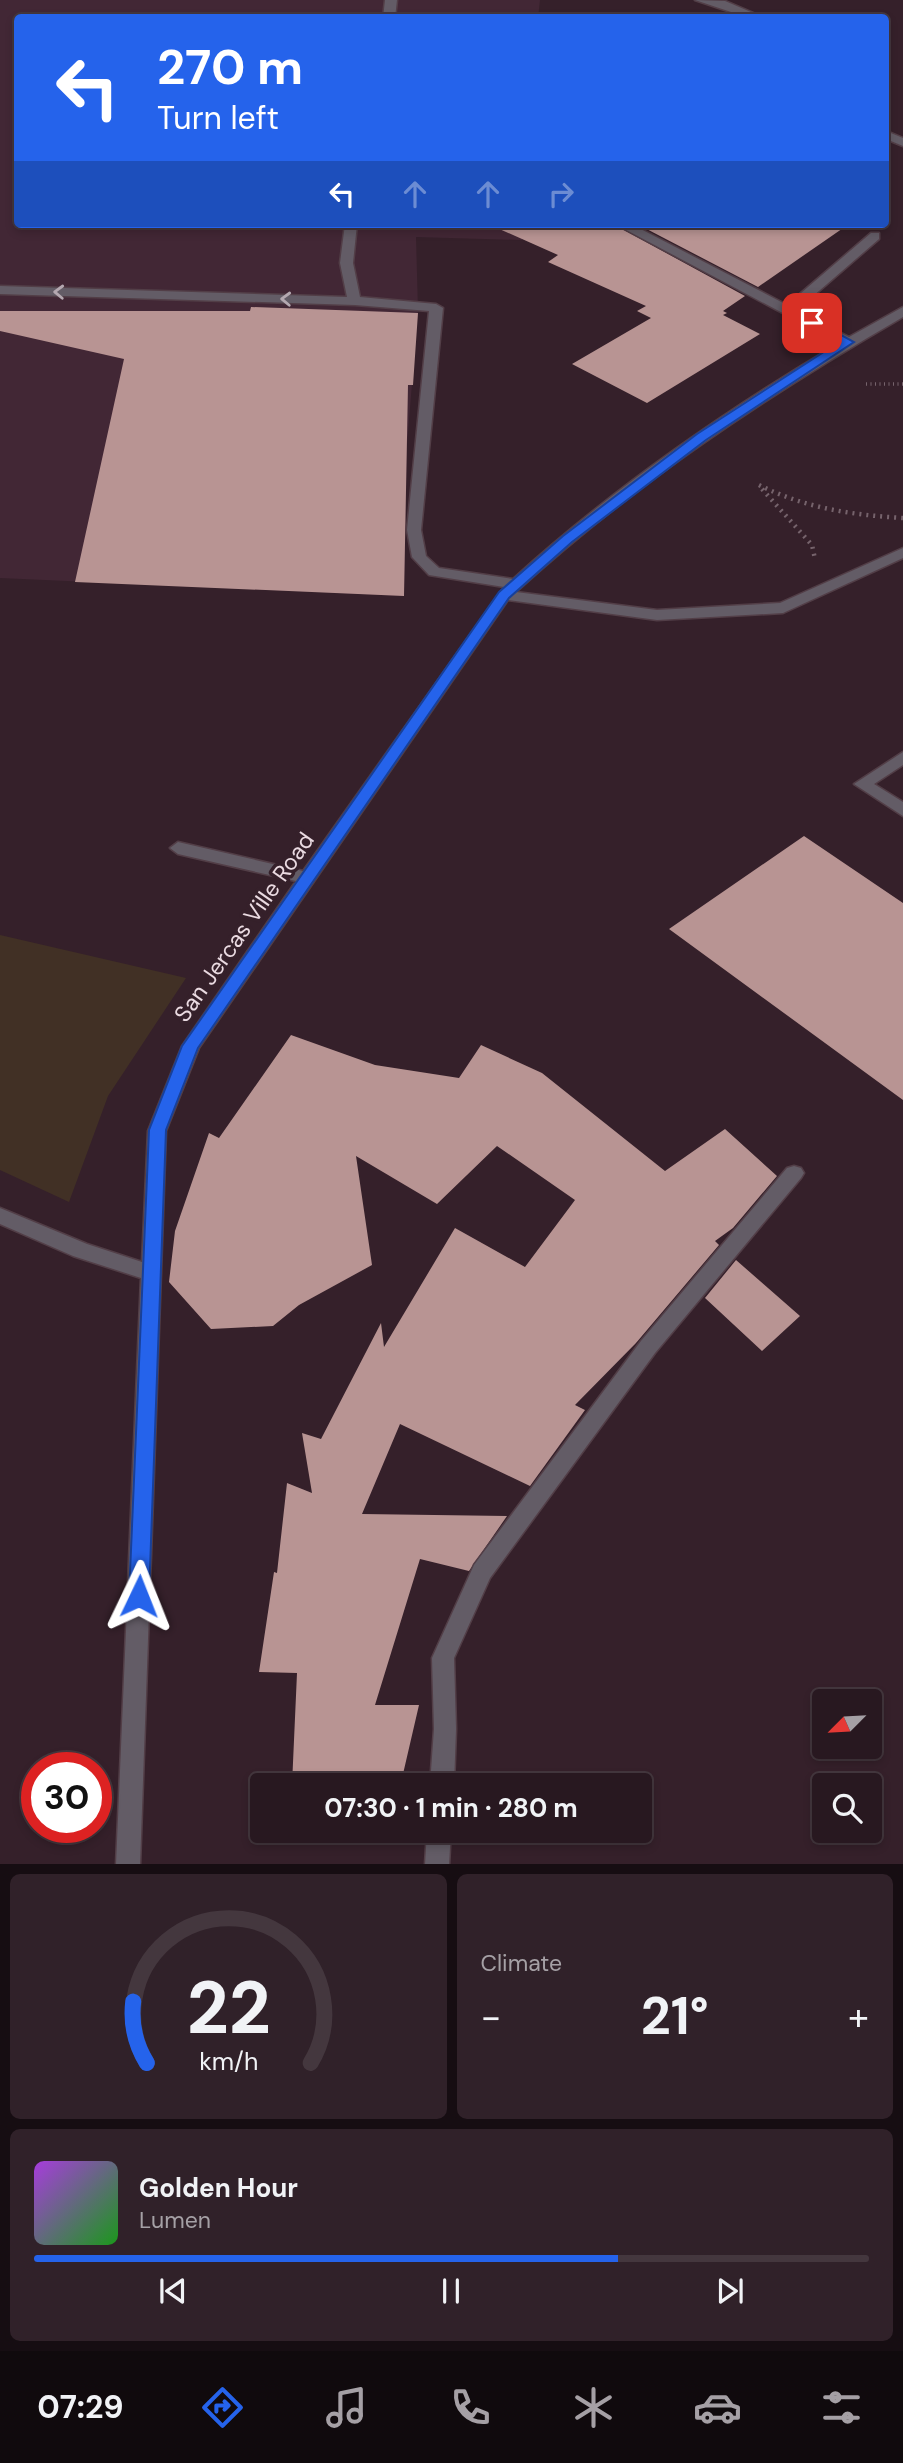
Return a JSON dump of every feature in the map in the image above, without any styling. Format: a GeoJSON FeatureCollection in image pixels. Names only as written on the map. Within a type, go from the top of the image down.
{"type":"FeatureCollection","features":[{"type":"Feature","properties":{"kind":"street"},"geometry":{"type":"LineString","coordinates":[[701,0],[721,3],[750,14]]}},
{"type":"Feature","properties":{"kind":"street"},"geometry":{"type":"LineString","coordinates":[[350,228],[346,256],[347,285],[355,302]]}},
{"type":"Feature","properties":{"kind":"street"},"geometry":{"type":"LineString","coordinates":[[629,228],[848,342]]}},
{"type":"Feature","properties":{"kind":"street"},"geometry":{"type":"LineString","coordinates":[[788,311],[875,236]]}},
{"type":"Feature","properties":{"kind":"street"},"geometry":{"type":"LineString","coordinates":[[0,290],[355,302],[436,308],[414,530],[419,557],[434,572],[510,590],[657,615],[783,608],[903,552]]}},
{"type":"Feature","properties":{"kind":"street","name":"San Jercas Ville Road"},"geometry":{"type":"LineString","coordinates":[[128,1864],[157,1130],[191,1046],[510,590],[568,539],[701,437],[848,342],[903,311]]}},
{"type":"Feature","properties":{"kind":"street"},"geometry":{"type":"LineString","coordinates":[[903,757],[862,784],[903,810]]}},
{"type":"Feature","properties":{"kind":"street"},"geometry":{"type":"LineString","coordinates":[[178,848],[307,878]]}},
{"type":"Feature","properties":{"kind":"street"},"geometry":{"type":"LineString","coordinates":[[443,1773],[445,1729],[443,1658],[482,1572],[648,1348],[794,1173]]}},
{"type":"Feature","properties":{"kind":"street"},"geometry":{"type":"LineString","coordinates":[[0,1216],[80,1250],[153,1274]]}},
{"type":"Feature","properties":{"kind":"street"},"geometry":{"type":"LineString","coordinates":[[437,1864],[438,1843]]}},
{"type":"Feature","properties":{"kind":"path"},"geometry":{"type":"LineString","coordinates":[[866,384],[903,384]]}},
{"type":"Feature","properties":{"kind":"path"},"geometry":{"type":"LineString","coordinates":[[823,589],[812,545],[759,485],[788,501],[876,517],[903,518]]}},
{"type":"Feature","properties":{"kind":"shaded area"},"geometry":{"type":"Polygon","coordinates":[[[0,0],[540,0],[538,14],[14,14],[14,228],[524,228],[522,240],[416,237],[418,310],[407,445],[404,596],[0,578],[0,0]]]}},
{"type":"Feature","properties":{"kind":"shaded area"},"geometry":{"type":"Polygon","coordinates":[[[0,935],[186,978],[108,1096],[69,1202],[0,1170],[0,935]]]}},
{"type":"Feature","properties":{"kind":"building"},"geometry":{"type":"Polygon","coordinates":[[[497,228],[620,228],[745,296],[723,311],[727,313],[723,315],[760,334],[647,403],[572,364],[651,318],[637,311],[646,306],[548,262],[558,255],[497,228]]]}},
{"type":"Feature","properties":{"kind":"building"},"geometry":{"type":"Polygon","coordinates":[[[645,228],[843,228],[758,287],[645,228]]]}},
{"type":"Feature","properties":{"kind":"building"},"geometry":{"type":"Polygon","coordinates":[[[251,307],[418,313],[413,385],[408,385],[404,596],[75,582],[124,359],[0,331],[0,311],[250,311],[251,307]]]}},
{"type":"Feature","properties":{"kind":"building"},"geometry":{"type":"Polygon","coordinates":[[[804,836],[903,903],[903,1100],[669,929],[804,836]]]}},
{"type":"Feature","properties":{"kind":"building"},"geometry":{"type":"Polygon","coordinates":[[[291,1035],[375,1065],[459,1078],[481,1045],[542,1073],[665,1171],[725,1129],[777,1176],[733,1228],[715,1241],[719,1245],[636,1343],[575,1405],[585,1410],[530,1486],[400,1424],[362,1514],[507,1516],[469,1571],[420,1559],[375,1705],[419,1705],[403,1773],[293,1773],[297,1673],[259,1672],[274,1572],[277,1573],[287,1483],[312,1493],[302,1433],[321,1439],[381,1323],[384,1347],[455,1228],[525,1267],[575,1200],[497,1146],[437,1204],[356,1156],[372,1265],[299,1305],[273,1326],[211,1329],[169,1282],[175,1231],[209,1133],[219,1138],[291,1035]]]}},
{"type":"Feature","properties":{"kind":"building"},"geometry":{"type":"Polygon","coordinates":[[[736,1260],[800,1316],[762,1351],[705,1298],[736,1260]]]}},
{"type":"Feature","properties":{"kind":"route"},"geometry":{"type":"LineString","coordinates":[[139,1596],[157,1130],[191,1046],[504,595],[568,539],[701,437],[848,342],[812,323]]}}]}
